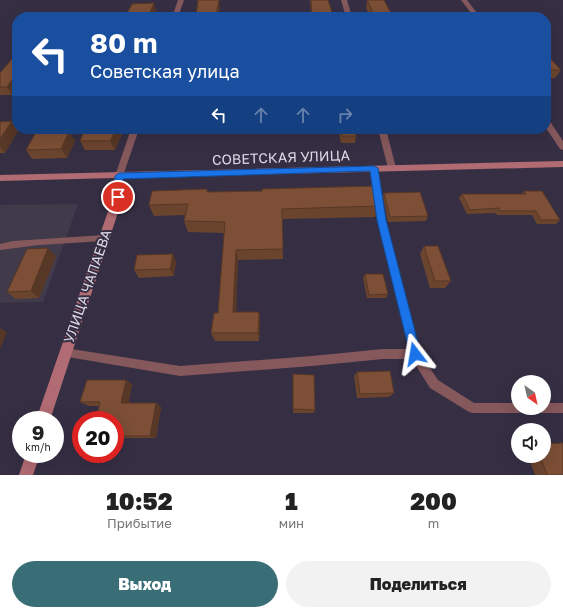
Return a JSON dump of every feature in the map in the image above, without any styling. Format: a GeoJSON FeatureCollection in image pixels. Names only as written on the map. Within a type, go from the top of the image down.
{"type":"FeatureCollection","features":[{"type":"Feature","properties":{"kind":"street"},"geometry":{"type":"LineString","coordinates":[[177,12],[181,0]]}},
{"type":"Feature","properties":{"kind":"street"},"geometry":{"type":"LineString","coordinates":[[344,0],[348,12]]}},
{"type":"Feature","properties":{"kind":"street"},"geometry":{"type":"LineString","coordinates":[[464,0],[473,12]]}},
{"type":"Feature","properties":{"kind":"street"},"geometry":{"type":"LineString","coordinates":[[551,130],[563,148]]}},
{"type":"Feature","properties":{"kind":"street","name":"УЛИЦА ЧАПАЕВА"},"geometry":{"type":"LineString","coordinates":[[47,411],[118,197],[119,176],[133,134]]}},
{"type":"Feature","properties":{"kind":"street"},"geometry":{"type":"LineString","coordinates":[[383,134],[392,168]]}},
{"type":"Feature","properties":{"kind":"street","name":"СОВЕТСКАЯ УЛИЦА"},"geometry":{"type":"LineString","coordinates":[[0,178],[563,164]]}},
{"type":"Feature","properties":{"kind":"street"},"geometry":{"type":"LineString","coordinates":[[26,475],[30,463]]}},
{"type":"Feature","properties":{"kind":"lane"},"geometry":{"type":"LineString","coordinates":[[374,168],[381,220],[415,354],[434,384],[473,408],[511,408]]}},
{"type":"Feature","properties":{"kind":"lane"},"geometry":{"type":"LineString","coordinates":[[0,247],[23,242],[64,242],[104,238]]}},
{"type":"Feature","properties":{"kind":"lane"},"geometry":{"type":"LineString","coordinates":[[65,353],[180,371],[383,354],[415,354]]}},
{"type":"Feature","properties":{"kind":"lane"},"geometry":{"type":"LineString","coordinates":[[551,408],[563,408]]}},
{"type":"Feature","properties":{"kind":"shaded area"},"geometry":{"type":"Polygon","coordinates":[[[78,204],[43,302],[0,303],[0,205],[78,204]]]}},
{"type":"Feature","properties":{"kind":"building"},"geometry":{"type":"Polygon","coordinates":[[[198,0],[219,0],[217,12],[197,12],[198,0]]]}},
{"type":"Feature","properties":{"kind":"building"},"geometry":{"type":"Polygon","coordinates":[[[311,0],[328,0],[332,12],[312,12],[311,0]]]}},
{"type":"Feature","properties":{"kind":"building"},"geometry":{"type":"Polygon","coordinates":[[[367,0],[384,0],[390,12],[373,12],[367,0]]]}},
{"type":"Feature","properties":{"kind":"building"},"geometry":{"type":"Polygon","coordinates":[[[154,3],[150,12],[128,12],[132,4],[154,3]]]}},
{"type":"Feature","properties":{"kind":"building"},"geometry":{"type":"Polygon","coordinates":[[[12,59],[12,80],[7,87],[0,87],[0,73],[12,59]]]}},
{"type":"Feature","properties":{"kind":"building"},"geometry":{"type":"Polygon","coordinates":[[[551,59],[561,70],[551,70],[551,59]]]}},
{"type":"Feature","properties":{"kind":"building"},"geometry":{"type":"Polygon","coordinates":[[[12,121],[0,139],[0,122],[12,121]]]}},
{"type":"Feature","properties":{"kind":"building"},"geometry":{"type":"Polygon","coordinates":[[[35,134],[68,134],[61,149],[26,150],[35,134]]]}},
{"type":"Feature","properties":{"kind":"building"},"geometry":{"type":"Polygon","coordinates":[[[83,134],[114,134],[110,141],[80,141],[83,134]]]}},
{"type":"Feature","properties":{"kind":"building"},"geometry":{"type":"Polygon","coordinates":[[[342,134],[356,134],[356,136],[342,136],[342,134]]]}},
{"type":"Feature","properties":{"kind":"building"},"geometry":{"type":"Polygon","coordinates":[[[376,186],[379,206],[282,209],[283,249],[236,250],[233,312],[259,312],[258,333],[211,333],[214,313],[218,313],[225,222],[184,221],[188,204],[149,205],[152,191],[207,189],[207,192],[262,191],[262,189],[376,186]]]}},
{"type":"Feature","properties":{"kind":"building"},"geometry":{"type":"Polygon","coordinates":[[[524,191],[542,191],[560,220],[541,220],[536,211],[500,211],[499,208],[470,210],[462,194],[526,194],[524,191]]]}},
{"type":"Feature","properties":{"kind":"building"},"geometry":{"type":"Polygon","coordinates":[[[420,192],[428,216],[390,217],[384,193],[420,192]]]}},
{"type":"Feature","properties":{"kind":"building"},"geometry":{"type":"Polygon","coordinates":[[[424,246],[438,246],[451,281],[435,281],[424,246]]]}},
{"type":"Feature","properties":{"kind":"building"},"geometry":{"type":"Polygon","coordinates":[[[48,248],[31,291],[7,292],[27,249],[48,248]]]}},
{"type":"Feature","properties":{"kind":"building"},"geometry":{"type":"Polygon","coordinates":[[[173,254],[170,269],[134,270],[137,255],[173,254]]]}},
{"type":"Feature","properties":{"kind":"building"},"geometry":{"type":"Polygon","coordinates":[[[365,274],[383,274],[388,294],[369,295],[365,274]]]}},
{"type":"Feature","properties":{"kind":"building"},"geometry":{"type":"Polygon","coordinates":[[[390,371],[394,393],[360,394],[357,372],[390,371]]]}},
{"type":"Feature","properties":{"kind":"building"},"geometry":{"type":"Polygon","coordinates":[[[293,374],[314,375],[315,410],[293,409],[293,374]]]}},
{"type":"Feature","properties":{"kind":"building"},"geometry":{"type":"Polygon","coordinates":[[[87,380],[126,380],[121,403],[156,403],[150,436],[124,436],[124,411],[98,411],[100,402],[80,402],[87,380]]]}},
{"type":"Feature","properties":{"kind":"building"},"geometry":{"type":"Polygon","coordinates":[[[563,443],[563,475],[547,475],[543,463],[551,463],[551,444],[563,443]]]}},
{"type":"Feature","properties":{"kind":"route"},"geometry":{"type":"LineString","coordinates":[[118,197],[119,176],[374,168],[381,220],[415,354]]}}]}
